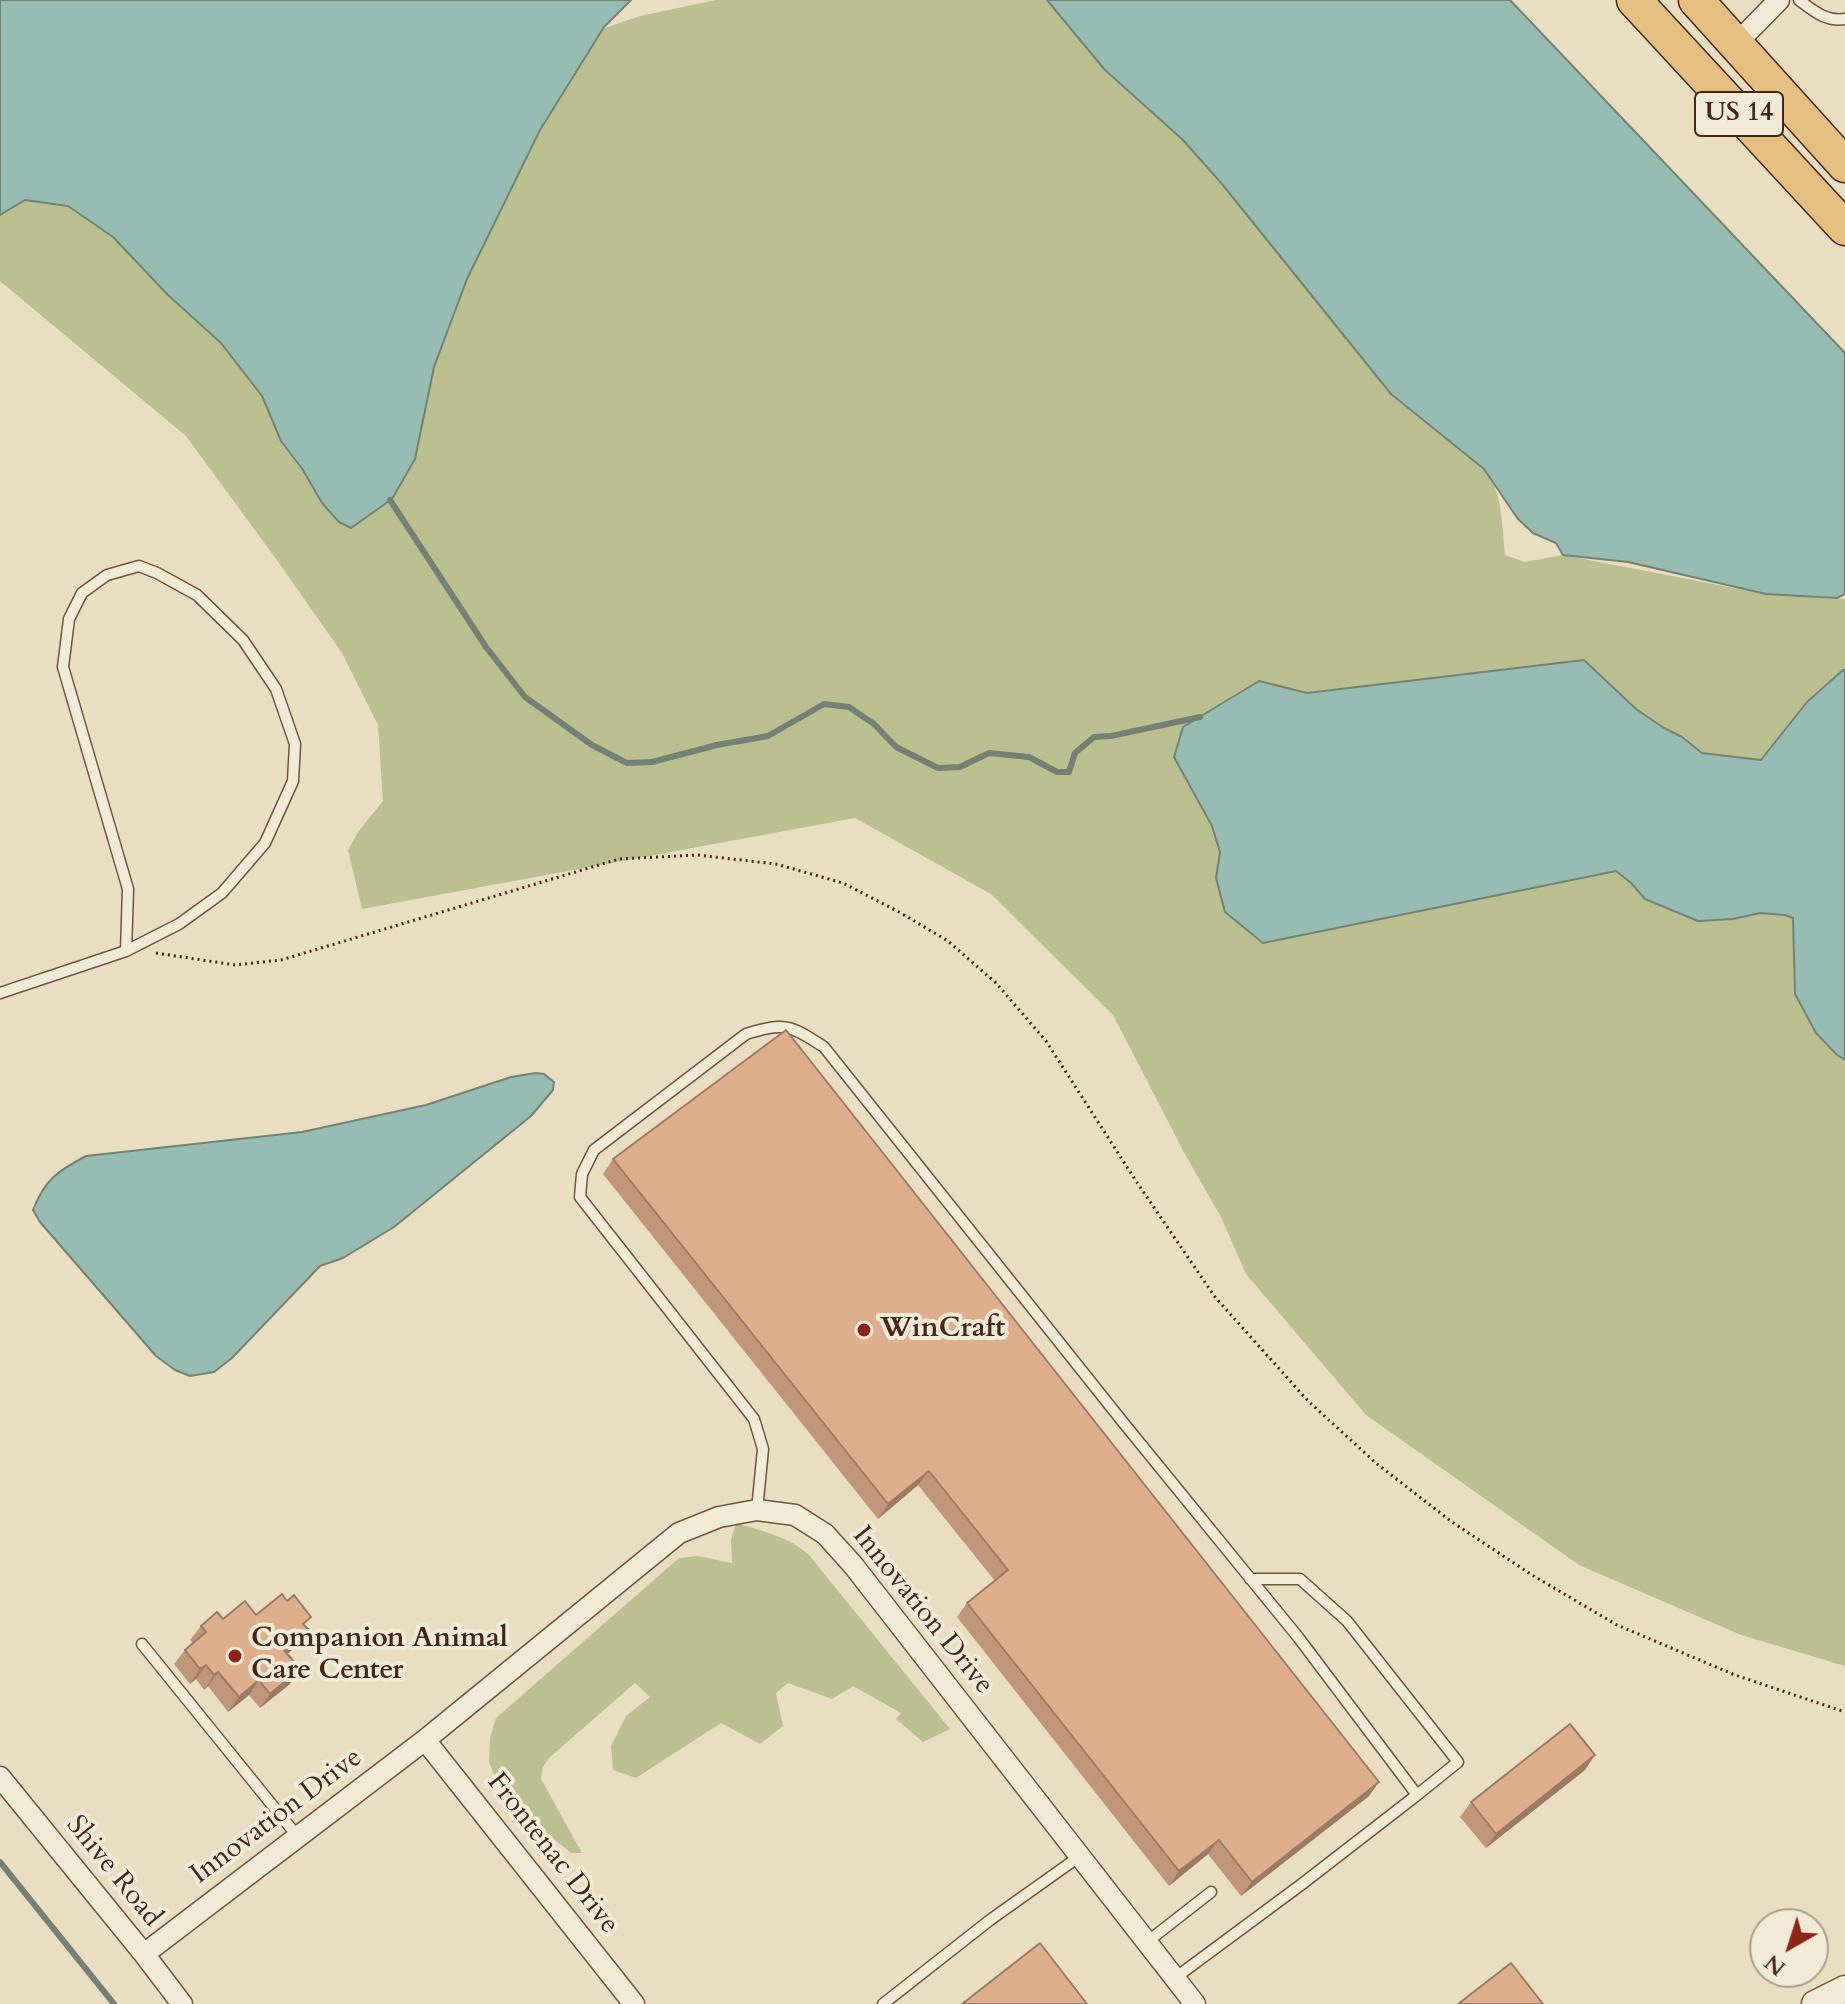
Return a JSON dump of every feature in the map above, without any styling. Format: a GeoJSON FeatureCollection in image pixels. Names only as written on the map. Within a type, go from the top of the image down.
{"type":"FeatureCollection","features":[{"type":"Feature","properties":{"kind":"highway","name":"US 14"},"geometry":{"type":"LineString","coordinates":[[1634,0],[1845,228]]}},
{"type":"Feature","properties":{"kind":"highway","name":"US 14"},"geometry":{"type":"LineString","coordinates":[[1696,0],[1845,165]]}},
{"type":"Feature","properties":{"kind":"street"},"geometry":{"type":"LineString","coordinates":[[1736,44],[1779,0]]}},
{"type":"Feature","properties":{"kind":"street","name":"Innovation Drive"},"geometry":{"type":"LineString","coordinates":[[144,1954],[425,1740],[679,1533],[719,1517],[757,1510],[795,1515],[825,1534],[862,1577],[1147,1942],[1189,2002]]}},
{"type":"Feature","properties":{"kind":"street","name":"Frontenac Drive"},"geometry":{"type":"LineString","coordinates":[[425,1740],[634,2004]]}},
{"type":"Feature","properties":{"kind":"street","name":"Shive Road"},"geometry":{"type":"LineString","coordinates":[[0,1777],[182,2004]]}},
{"type":"Feature","properties":{"kind":"street"},"geometry":{"type":"LineString","coordinates":[[1815,2004],[1845,1989]]}},
{"type":"Feature","properties":{"kind":"lane"},"geometry":{"type":"LineString","coordinates":[[1799,0],[1821,16],[1845,19]]}},
{"type":"Feature","properties":{"kind":"lane"},"geometry":{"type":"LineString","coordinates":[[0,993],[126,951],[179,924],[222,893],[265,843],[293,781],[295,744],[276,689],[243,640],[197,595],[139,566],[107,575],[82,593],[69,619],[63,667],[128,889],[126,951]]}},
{"type":"Feature","properties":{"kind":"lane"},"geometry":{"type":"LineString","coordinates":[[757,1510],[763,1449],[754,1419],[580,1197],[582,1174],[594,1150],[746,1034],[774,1026],[799,1031],[824,1047],[1298,1637],[1417,1795]]}},
{"type":"Feature","properties":{"kind":"lane"},"geometry":{"type":"LineString","coordinates":[[1175,1978],[1458,1762],[1347,1621],[1300,1579],[1250,1579]]}},
{"type":"Feature","properties":{"kind":"lane"},"geometry":{"type":"LineString","coordinates":[[142,1644],[298,1837]]}},
{"type":"Feature","properties":{"kind":"lane"},"geometry":{"type":"LineString","coordinates":[[883,2004],[990,1920],[1080,1856]]}},
{"type":"Feature","properties":{"kind":"lane"},"geometry":{"type":"LineString","coordinates":[[1147,1942],[1211,1892]]}},
{"type":"Feature","properties":{"kind":"path"},"geometry":{"type":"LineString","coordinates":[[126,951],[235,965],[281,960],[619,859],[697,855],[776,864],[843,883],[948,941],[996,983],[1046,1041],[1215,1297],[1308,1401],[1377,1464],[1452,1522],[1532,1575],[1617,1625],[1735,1675],[1845,1712]]}},
{"type":"Feature","properties":{"kind":"green space"},"geometry":{"type":"Polygon","coordinates":[[[0,0],[561,43],[640,16],[716,0],[1045,0],[1105,70],[1208,163],[1488,474],[1499,502],[1505,555],[1525,562],[1563,555],[1765,594],[1845,599],[1845,670],[1807,702],[1761,760],[1702,753],[1636,709],[1584,661],[1307,693],[1259,681],[1218,706],[1189,785],[1212,826],[1220,852],[1216,878],[1225,912],[1263,943],[1616,871],[1645,899],[1733,919],[1760,913],[1794,918],[1795,994],[1837,1055],[1845,1060],[1845,1666],[1741,1635],[1579,1565],[1366,1415],[1246,1274],[1221,1217],[1113,1015],[991,894],[855,818],[362,909],[348,850],[383,801],[378,725],[342,653],[186,436],[0,281],[0,0]]]}},
{"type":"Feature","properties":{"kind":"green space"},"geometry":{"type":"Polygon","coordinates":[[[736,1523],[784,1539],[809,1555],[950,1729],[923,1742],[896,1719],[901,1713],[853,1686],[832,1699],[788,1683],[776,1693],[783,1726],[760,1744],[721,1723],[636,1778],[613,1770],[611,1746],[626,1716],[650,1697],[635,1683],[549,1758],[543,1767],[541,1779],[582,1853],[571,1853],[521,1812],[518,1801],[498,1784],[489,1762],[490,1738],[496,1718],[679,1558],[698,1556],[732,1563],[731,1540],[736,1523]]]}},
{"type":"Feature","properties":{"kind":"water"},"geometry":{"type":"Polygon","coordinates":[[[0,0],[631,0],[604,27],[540,130],[467,279],[434,367],[415,459],[392,499],[351,528],[339,522],[322,503],[281,441],[262,396],[221,343],[168,295],[113,237],[68,206],[25,200],[0,215],[0,0]]]}},
{"type":"Feature","properties":{"kind":"water"},"geometry":{"type":"Polygon","coordinates":[[[1047,0],[1510,0],[1845,353],[1845,594],[1837,598],[1766,594],[1628,562],[1563,555],[1556,543],[1533,533],[1518,519],[1484,469],[1391,394],[1222,184],[1183,140],[1105,70],[1047,0]]]}},
{"type":"Feature","properties":{"kind":"water"},"geometry":{"type":"Polygon","coordinates":[[[1584,660],[1636,709],[1702,753],[1761,760],[1807,702],[1845,670],[1845,1060],[1816,1033],[1795,994],[1793,918],[1760,913],[1733,919],[1698,921],[1645,899],[1616,871],[1263,943],[1225,912],[1216,878],[1220,852],[1212,826],[1174,757],[1183,727],[1259,681],[1307,693],[1584,660]]]}},
{"type":"Feature","properties":{"kind":"water"},"geometry":{"type":"Polygon","coordinates":[[[544,1074],[554,1082],[553,1090],[531,1116],[394,1227],[343,1258],[320,1266],[232,1358],[214,1372],[190,1376],[175,1370],[156,1356],[33,1210],[42,1191],[54,1177],[86,1156],[302,1132],[426,1105],[511,1077],[544,1074]]]}},
{"type":"Feature","properties":{"kind":"building","name":"WinCraft"},"geometry":{"type":"Polygon","coordinates":[[[786,1030],[1379,1782],[1252,1882],[1219,1840],[1179,1871],[967,1603],[1008,1570],[929,1471],[888,1504],[613,1159],[786,1030]]]}},
{"type":"Feature","properties":{"kind":"building","name":"Companion Animal Care Center"},"geometry":{"type":"Polygon","coordinates":[[[282,1594],[287,1601],[294,1595],[311,1617],[303,1624],[309,1630],[284,1650],[300,1669],[270,1694],[259,1680],[239,1697],[218,1672],[214,1675],[206,1665],[200,1669],[185,1650],[206,1632],[201,1626],[217,1612],[223,1619],[245,1601],[256,1615],[282,1594]]]}},
{"type":"Feature","properties":{"kind":"building"},"geometry":{"type":"Polygon","coordinates":[[[1570,1724],[1595,1755],[1496,1834],[1471,1802],[1570,1724]]]}},
{"type":"Feature","properties":{"kind":"building"},"geometry":{"type":"Polygon","coordinates":[[[1040,1943],[1087,2004],[962,2004],[1040,1943]]]}},
{"type":"Feature","properties":{"kind":"building"},"geometry":{"type":"Polygon","coordinates":[[[1511,1963],[1543,2004],[1458,2004],[1511,1963]]]}},
{"type":"Feature","properties":{"kind":"waterway"},"geometry":{"type":"LineString","coordinates":[[390,500],[486,647],[525,697],[592,745],[627,763],[652,762],[768,736],[824,704],[849,707],[874,724],[896,747],[938,768],[960,767],[989,753],[1029,757],[1057,772],[1069,772],[1075,753],[1094,737],[1200,717]]}},
{"type":"Feature","properties":{"kind":"waterway"},"geometry":{"type":"LineString","coordinates":[[0,1862],[114,2004]]}},
{"type":"Feature","properties":{"kind":"place","name":"WinCraft"},"geometry":{"type":"Point","coordinates":[864,1330]}},
{"type":"Feature","properties":{"kind":"place","name":"Companion Animal Care Center"},"geometry":{"type":"Point","coordinates":[235,1656]}}]}
